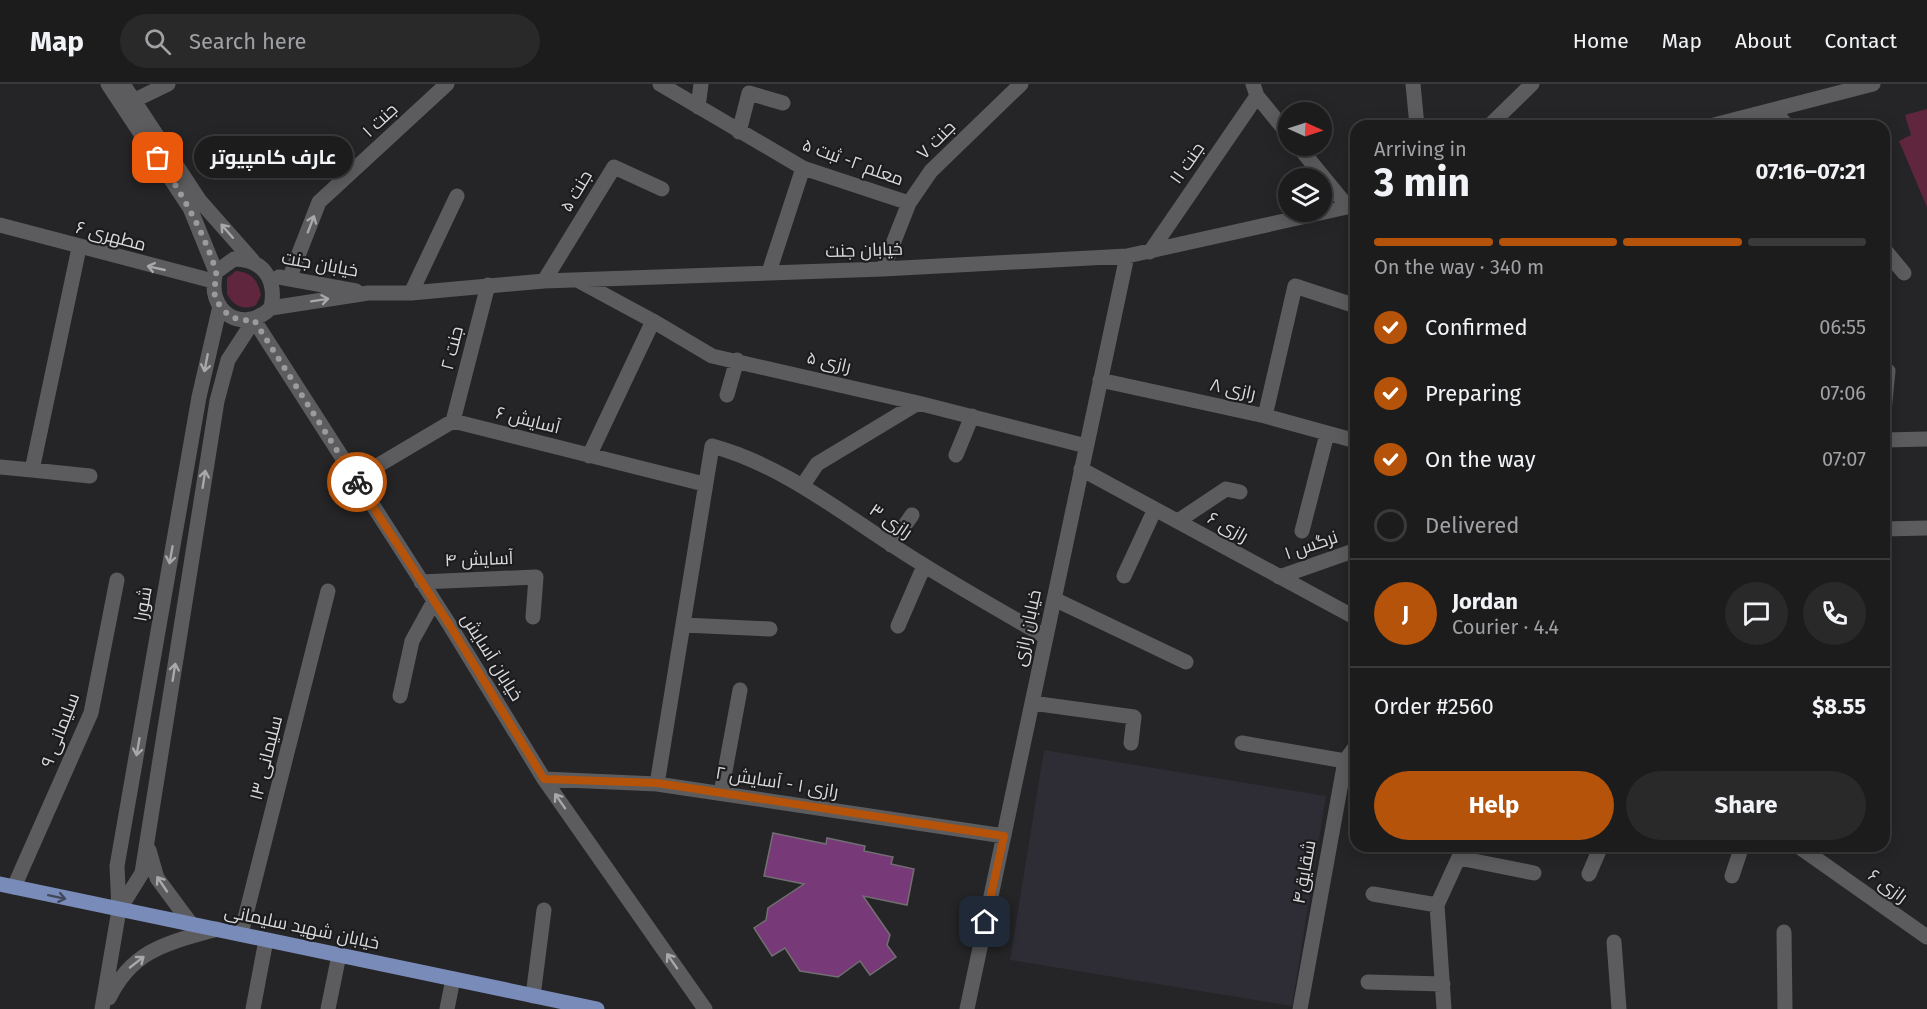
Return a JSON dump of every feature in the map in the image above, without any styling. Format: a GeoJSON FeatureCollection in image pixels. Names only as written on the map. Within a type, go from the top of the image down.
{"type":"FeatureCollection","features":[{"type":"Feature","properties":{"kind":"main road","name":"خیابان شهید سلیمانی"},"geometry":{"type":"LineString","coordinates":[[7,886],[597,1009]]}},
{"type":"Feature","properties":{"kind":"street"},"geometry":{"type":"LineString","coordinates":[[108,84],[190,208],[215,277],[213,292],[220,306],[233,318],[243,321],[254,320],[271,308],[274,295],[266,274],[200,201],[123,84]]}},
{"type":"Feature","properties":{"kind":"street"},"geometry":{"type":"LineString","coordinates":[[135,100],[168,84]]}},
{"type":"Feature","properties":{"kind":"street","name":"جنت ۱"},"geometry":{"type":"LineString","coordinates":[[289,279],[319,202],[447,84]]}},
{"type":"Feature","properties":{"kind":"street","name":"معلم ۲- ثبت ۵"},"geometry":{"type":"LineString","coordinates":[[660,84],[803,168],[909,203]]}},
{"type":"Feature","properties":{"kind":"street"},"geometry":{"type":"LineString","coordinates":[[698,107],[701,84]]}},
{"type":"Feature","properties":{"kind":"street"},"geometry":{"type":"LineString","coordinates":[[1413,84],[1416,120]]}},
{"type":"Feature","properties":{"kind":"street"},"geometry":{"type":"LineString","coordinates":[[1495,120],[1532,84]]}},
{"type":"Feature","properties":{"kind":"street"},"geometry":{"type":"LineString","coordinates":[[1734,120],[1774,110],[1808,92],[1873,84]]}},
{"type":"Feature","properties":{"kind":"street","name":"جنت ۷"},"geometry":{"type":"LineString","coordinates":[[883,269],[909,203],[931,171],[1019,85]]}},
{"type":"Feature","properties":{"kind":"street"},"geometry":{"type":"LineString","coordinates":[[1255,90],[1278,121]]}},
{"type":"Feature","properties":{"kind":"street","name":"جنت ۱۱"},"geometry":{"type":"LineString","coordinates":[[1150,252],[1255,90]]}},
{"type":"Feature","properties":{"kind":"street"},"geometry":{"type":"LineString","coordinates":[[739,132],[749,93],[783,103]]}},
{"type":"Feature","properties":{"kind":"street"},"geometry":{"type":"LineString","coordinates":[[1774,110],[1782,120]]}},
{"type":"Feature","properties":{"kind":"street"},"geometry":{"type":"LineString","coordinates":[[1307,156],[1350,203]]}},
{"type":"Feature","properties":{"kind":"street","name":"جنت ۵"},"geometry":{"type":"LineString","coordinates":[[544,281],[614,167],[662,189]]}},
{"type":"Feature","properties":{"kind":"street"},"geometry":{"type":"LineString","coordinates":[[769,272],[803,168]]}},
{"type":"Feature","properties":{"kind":"street"},"geometry":{"type":"LineString","coordinates":[[411,293],[457,196]]}},
{"type":"Feature","properties":{"kind":"street","name":"خیابان جنت"},"geometry":{"type":"LineString","coordinates":[[271,308],[368,293],[411,293],[544,281],[883,269],[1126,256],[1350,205]]}},
{"type":"Feature","properties":{"kind":"street","name":"مطهری ۶"},"geometry":{"type":"LineString","coordinates":[[0,225],[79,248],[215,277]]}},
{"type":"Feature","properties":{"kind":"street"},"geometry":{"type":"LineString","coordinates":[[32,470],[79,248]]}},
{"type":"Feature","properties":{"kind":"street","name":"خیابان رازی"},"geometry":{"type":"LineString","coordinates":[[967,1009],[1126,256]]}},
{"type":"Feature","properties":{"kind":"street"},"geometry":{"type":"LineString","coordinates":[[1890,256],[1904,273]]}},
{"type":"Feature","properties":{"kind":"street"},"geometry":{"type":"LineString","coordinates":[[215,277],[234,259],[253,261]]}},
{"type":"Feature","properties":{"kind":"street","name":"خیابان جنت"},"geometry":{"type":"LineString","coordinates":[[266,274],[368,293]]}},
{"type":"Feature","properties":{"kind":"street","name":"رازی ۵"},"geometry":{"type":"LineString","coordinates":[[579,281],[712,356],[918,403],[1086,446]]}},
{"type":"Feature","properties":{"kind":"street","name":"جنت ۲"},"geometry":{"type":"LineString","coordinates":[[453,421],[488,285]]}},
{"type":"Feature","properties":{"kind":"street"},"geometry":{"type":"LineString","coordinates":[[1265,416],[1295,286],[1350,304]]}},
{"type":"Feature","properties":{"kind":"street","name":"شورا"},"geometry":{"type":"LineString","coordinates":[[103,1009],[119,910],[117,866],[199,397],[220,306]]}},
{"type":"Feature","properties":{"kind":"street","name":"شورا"},"geometry":{"type":"LineString","coordinates":[[119,910],[142,873],[217,401],[228,360],[254,320]]}},
{"type":"Feature","properties":{"kind":"street","name":"خیابان آسایش"},"geometry":{"type":"LineString","coordinates":[[254,320],[434,601],[544,779],[705,1009]]}},
{"type":"Feature","properties":{"kind":"street"},"geometry":{"type":"LineString","coordinates":[[589,456],[653,321]]}},
{"type":"Feature","properties":{"kind":"street"},"geometry":{"type":"LineString","coordinates":[[727,395],[737,360]]}},
{"type":"Feature","properties":{"kind":"street","name":"رازی ۸"},"geometry":{"type":"LineString","coordinates":[[1100,380],[1265,416],[1350,440]]}},
{"type":"Feature","properties":{"kind":"street"},"geometry":{"type":"LineString","coordinates":[[802,485],[817,464],[918,403]]}},
{"type":"Feature","properties":{"kind":"street"},"geometry":{"type":"LineString","coordinates":[[956,455],[972,416]]}},
{"type":"Feature","properties":{"kind":"street"},"geometry":{"type":"LineString","coordinates":[[355,479],[453,421]]}},
{"type":"Feature","properties":{"kind":"street","name":"آسایش ۶"},"geometry":{"type":"LineString","coordinates":[[453,421],[704,484]]}},
{"type":"Feature","properties":{"kind":"street"},"geometry":{"type":"LineString","coordinates":[[1302,531],[1327,434]]}},
{"type":"Feature","properties":{"kind":"street"},"geometry":{"type":"LineString","coordinates":[[1890,440],[1927,440]]}},
{"type":"Feature","properties":{"kind":"street","name":"رازی ۳"},"geometry":{"type":"LineString","coordinates":[[704,484],[712,446],[728,450],[802,485],[924,566],[1046,637]]}},
{"type":"Feature","properties":{"kind":"street"},"geometry":{"type":"LineString","coordinates":[[0,467],[90,476]]}},
{"type":"Feature","properties":{"kind":"street","name":"رازی ۶"},"geometry":{"type":"LineString","coordinates":[[1081,469],[1350,615]]}},
{"type":"Feature","properties":{"kind":"street"},"geometry":{"type":"LineString","coordinates":[[657,783],[684,624],[704,484]]}},
{"type":"Feature","properties":{"kind":"street"},"geometry":{"type":"LineString","coordinates":[[1178,521],[1226,489],[1240,492]]}},
{"type":"Feature","properties":{"kind":"street"},"geometry":{"type":"LineString","coordinates":[[1124,576],[1155,509]]}},
{"type":"Feature","properties":{"kind":"street"},"geometry":{"type":"LineString","coordinates":[[891,545],[912,515]]}},
{"type":"Feature","properties":{"kind":"street"},"geometry":{"type":"LineString","coordinates":[[1890,529],[1927,528]]}},
{"type":"Feature","properties":{"kind":"street","name":"نرگس ۱"},"geometry":{"type":"LineString","coordinates":[[1279,577],[1350,552]]}},
{"type":"Feature","properties":{"kind":"street"},"geometry":{"type":"LineString","coordinates":[[898,626],[924,566]]}},
{"type":"Feature","properties":{"kind":"street","name":"آسایش ۴"},"geometry":{"type":"LineString","coordinates":[[421,582],[536,577],[533,617]]}},
{"type":"Feature","properties":{"kind":"street","name":"سلیمانی ۹"},"geometry":{"type":"LineString","coordinates":[[7,886],[91,713],[117,580]]}},
{"type":"Feature","properties":{"kind":"street","name":"سلیمانی ۱۳"},"geometry":{"type":"LineString","coordinates":[[241,934],[328,591]]}},
{"type":"Feature","properties":{"kind":"street"},"geometry":{"type":"LineString","coordinates":[[1054,599],[1186,662]]}},
{"type":"Feature","properties":{"kind":"street"},"geometry":{"type":"LineString","coordinates":[[400,696],[412,641],[434,601]]}},
{"type":"Feature","properties":{"kind":"street"},"geometry":{"type":"LineString","coordinates":[[684,624],[770,628]]}},
{"type":"Feature","properties":{"kind":"street"},"geometry":{"type":"LineString","coordinates":[[721,793],[740,690]]}},
{"type":"Feature","properties":{"kind":"street"},"geometry":{"type":"LineString","coordinates":[[1032,703],[1134,717],[1131,743]]}},
{"type":"Feature","properties":{"kind":"street"},"geometry":{"type":"LineString","coordinates":[[1242,743],[1345,761]]}},
{"type":"Feature","properties":{"kind":"street","name":"شقایق۴"},"geometry":{"type":"LineString","coordinates":[[1300,1009],[1345,761],[1350,754]]}},
{"type":"Feature","properties":{"kind":"street","name":"رازی ۱ - آسایش ۲"},"geometry":{"type":"LineString","coordinates":[[544,779],[657,783],[1004,836]]}},
{"type":"Feature","properties":{"kind":"street"},"geometry":{"type":"LineString","coordinates":[[147,837],[157,878],[191,924]]}},
{"type":"Feature","properties":{"kind":"street"},"geometry":{"type":"LineString","coordinates":[[1444,1009],[1437,905],[1461,852],[1534,873]]}},
{"type":"Feature","properties":{"kind":"street"},"geometry":{"type":"LineString","coordinates":[[1588,874],[1598,852]]}},
{"type":"Feature","properties":{"kind":"street"},"geometry":{"type":"LineString","coordinates":[[1732,876],[1740,852]]}},
{"type":"Feature","properties":{"kind":"street","name":"رازی ۶"},"geometry":{"type":"LineString","coordinates":[[1808,852],[1926,935]]}},
{"type":"Feature","properties":{"kind":"street"},"geometry":{"type":"LineString","coordinates":[[1373,894],[1437,905]]}},
{"type":"Feature","properties":{"kind":"street"},"geometry":{"type":"LineString","coordinates":[[533,996],[544,910]]}},
{"type":"Feature","properties":{"kind":"street"},"geometry":{"type":"LineString","coordinates":[[103,1009],[120,977],[136,961],[162,945],[217,929]]}},
{"type":"Feature","properties":{"kind":"street"},"geometry":{"type":"LineString","coordinates":[[1784,932],[1785,1009]]}},
{"type":"Feature","properties":{"kind":"street"},"geometry":{"type":"LineString","coordinates":[[253,1009],[266,940]]}},
{"type":"Feature","properties":{"kind":"street"},"geometry":{"type":"LineString","coordinates":[[1614,942],[1619,1009]]}},
{"type":"Feature","properties":{"kind":"street"},"geometry":{"type":"LineString","coordinates":[[328,1009],[339,955]]}},
{"type":"Feature","properties":{"kind":"street"},"geometry":{"type":"LineString","coordinates":[[447,1009],[453,979]]}},
{"type":"Feature","properties":{"kind":"street"},"geometry":{"type":"LineString","coordinates":[[1368,982],[1443,984]]}},
{"type":"Feature","properties":{"kind":"shaded area"},"geometry":{"type":"Polygon","coordinates":[[[1927,109],[1927,207],[1899,141],[1911,135],[1905,115],[1927,109]]]}},
{"type":"Feature","properties":{"kind":"shaded area"},"geometry":{"type":"Polygon","coordinates":[[[236,271],[250,275],[258,285],[261,295],[256,305],[247,308],[239,306],[227,294],[227,278],[236,271]]]}},
{"type":"Feature","properties":{"kind":"shaded area"},"geometry":{"type":"Polygon","coordinates":[[[1044,750],[1326,796],[1292,1006],[1010,960],[1044,750]]]}},
{"type":"Feature","properties":{"kind":"building"},"geometry":{"type":"Polygon","coordinates":[[[773,833],[826,844],[827,838],[865,846],[864,851],[893,857],[891,864],[914,869],[907,905],[863,896],[890,935],[887,945],[896,957],[870,975],[860,961],[838,977],[800,971],[785,948],[772,956],[754,928],[766,920],[768,908],[804,884],[764,876],[773,833]]]}},
{"type":"Feature","properties":{"kind":"way so far"},"geometry":{"type":"LineString","coordinates":[[158,158],[190,208],[216,272],[213,281],[216,300],[225,313],[233,318],[243,321],[254,320],[357,482]]}},
{"type":"Feature","properties":{"kind":"place","name":"عارف کامپیوتر"},"geometry":{"type":"Point","coordinates":[158,158]}},
{"type":"Feature","properties":{"kind":"route"},"geometry":{"type":"LineString","coordinates":[[357,482],[449,624],[544,779],[657,783],[1004,836],[985,922]]}}]}
